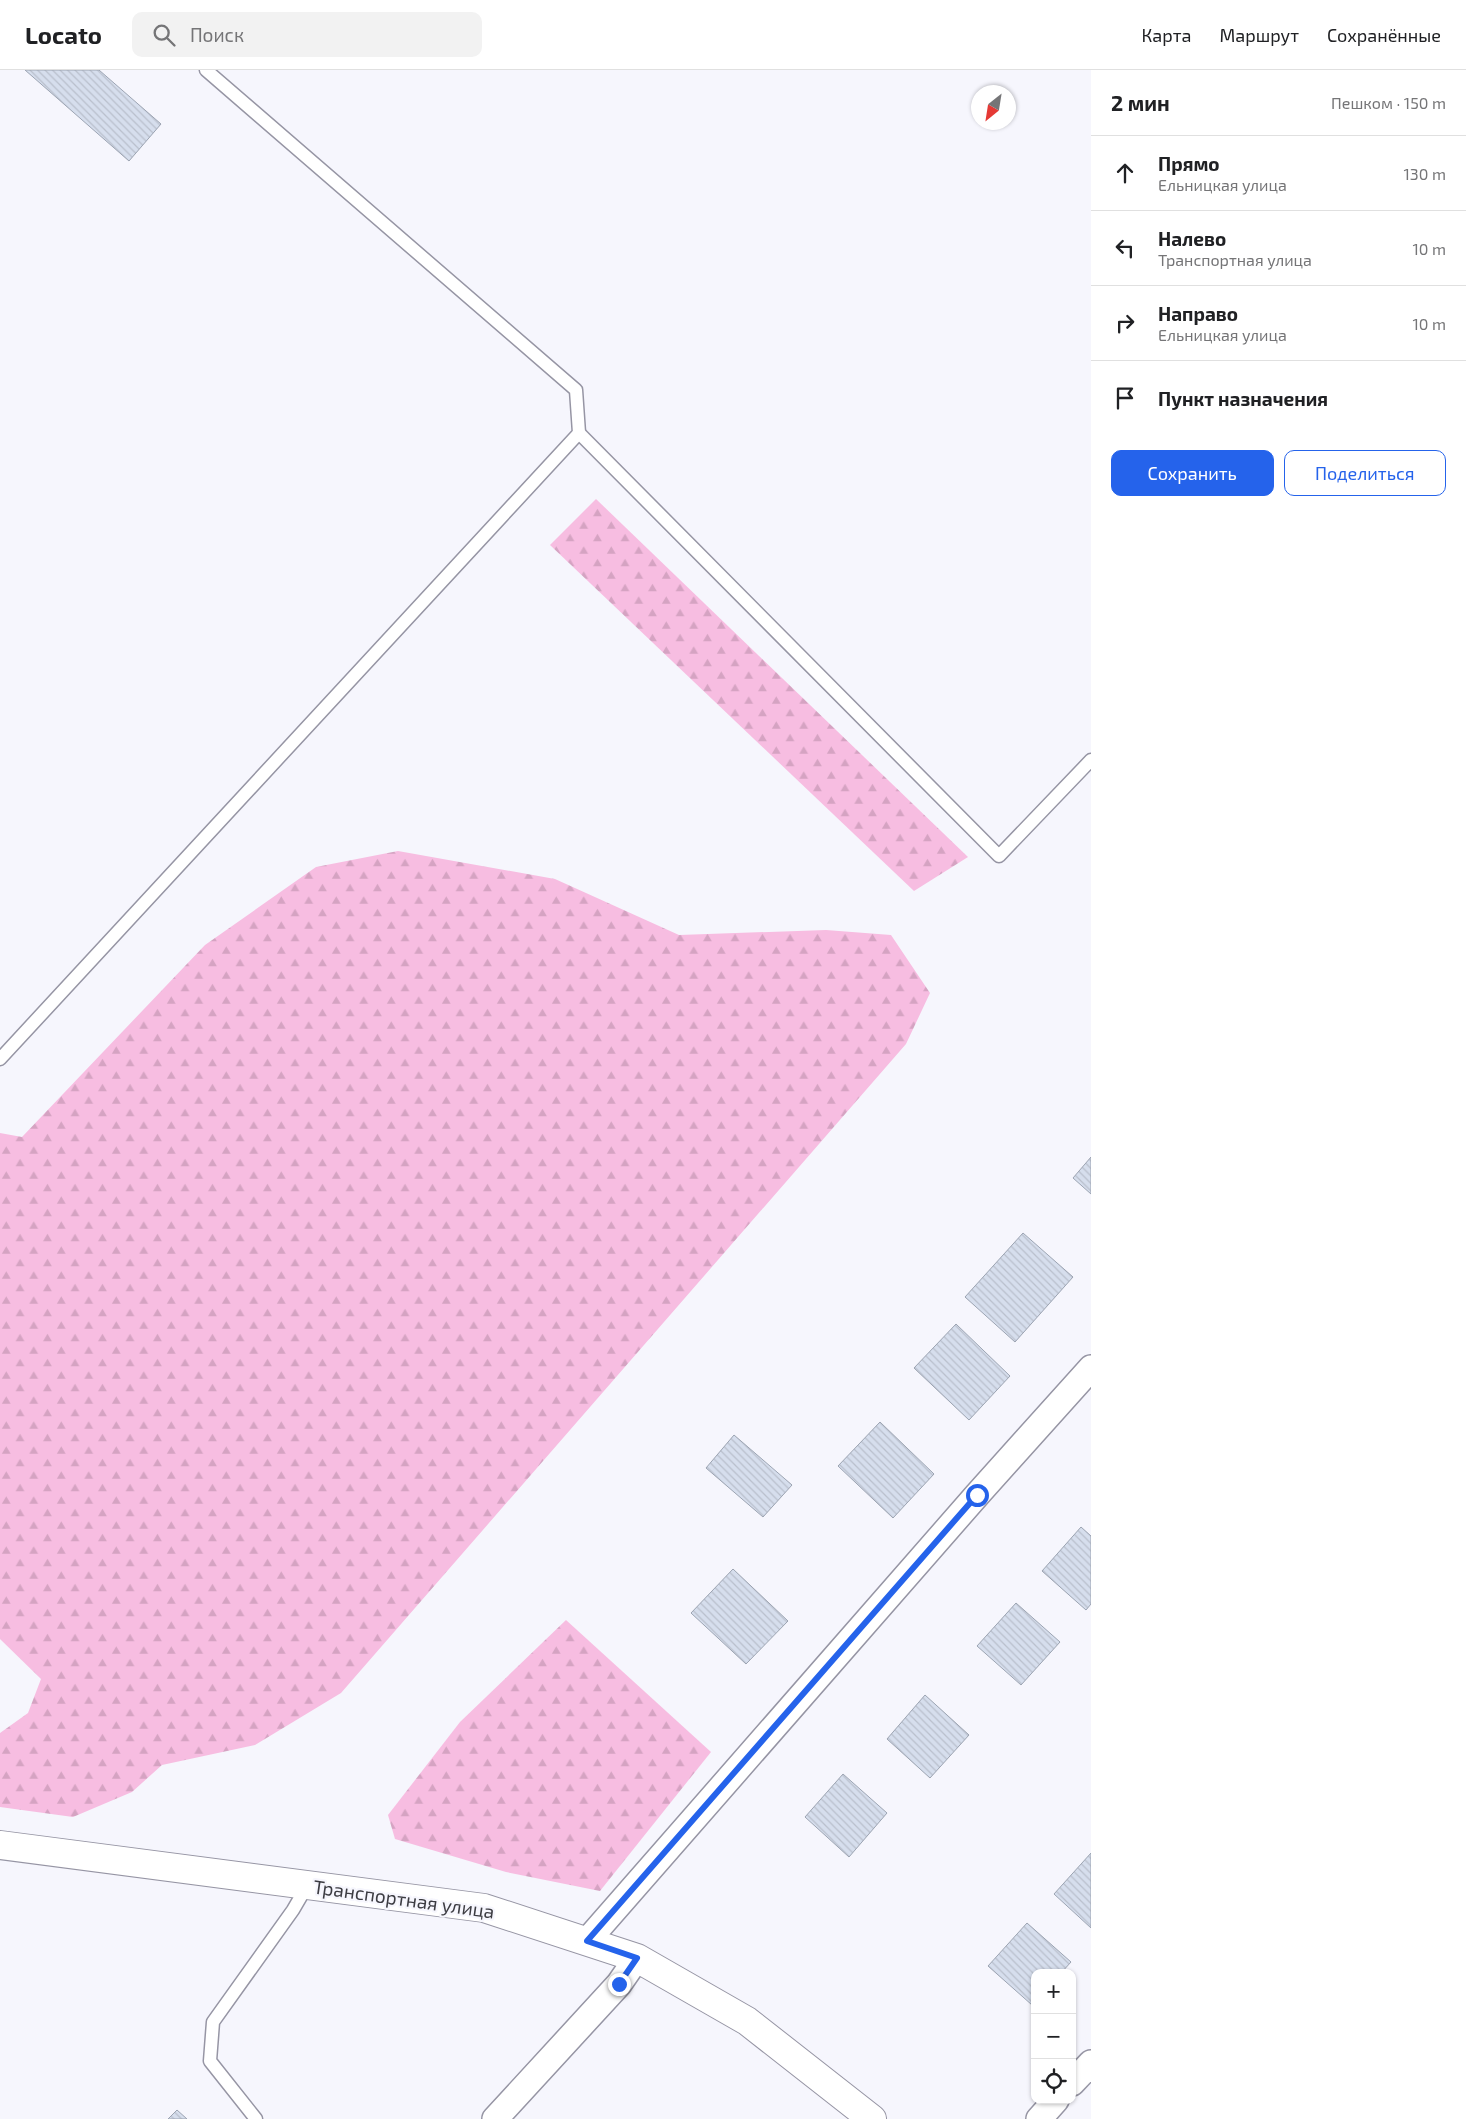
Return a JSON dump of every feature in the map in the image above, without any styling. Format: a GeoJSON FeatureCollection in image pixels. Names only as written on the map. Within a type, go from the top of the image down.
{"type":"FeatureCollection","features":[{"type":"Feature","properties":{"kind":"street"},"geometry":{"type":"LineString","coordinates":[[587,1941],[971,1502],[1091,1368]]}},
{"type":"Feature","properties":{"kind":"street","name":"Транспортная улица"},"geometry":{"type":"LineString","coordinates":[[0,1845],[484,1908],[637,1958],[748,2020],[872,2119]]}},
{"type":"Feature","properties":{"kind":"street"},"geometry":{"type":"LineString","coordinates":[[495,2119],[619,1984],[637,1958]]}},
{"type":"Feature","properties":{"kind":"street"},"geometry":{"type":"LineString","coordinates":[[1076,2079],[1091,2062]]}},
{"type":"Feature","properties":{"kind":"street"},"geometry":{"type":"LineString","coordinates":[[1039,2119],[1052,2104]]}},
{"type":"Feature","properties":{"kind":"lane"},"geometry":{"type":"LineString","coordinates":[[206,70],[576,390],[578,433],[999,856],[1091,760]]}},
{"type":"Feature","properties":{"kind":"lane"},"geometry":{"type":"LineString","coordinates":[[0,1059],[578,433]]}},
{"type":"Feature","properties":{"kind":"lane"},"geometry":{"type":"LineString","coordinates":[[256,2119],[210,2061],[213,2022],[293,1910],[307,1886]]}},
{"type":"Feature","properties":{"kind":"green space"},"geometry":{"type":"Polygon","coordinates":[[[596,499],[968,857],[914,891],[550,545],[596,499]]]}},
{"type":"Feature","properties":{"kind":"green space"},"geometry":{"type":"Polygon","coordinates":[[[398,851],[555,879],[679,935],[826,930],[891,935],[930,993],[906,1044],[341,1693],[255,1745],[162,1765],[132,1792],[73,1817],[0,1807],[0,1733],[28,1713],[41,1679],[0,1639],[0,1133],[22,1137],[205,945],[316,867],[398,851]]]}},
{"type":"Feature","properties":{"kind":"green space"},"geometry":{"type":"Polygon","coordinates":[[[566,1620],[711,1752],[600,1891],[506,1872],[395,1839],[388,1815],[460,1722],[566,1620]]]}},
{"type":"Feature","properties":{"kind":"building"},"geometry":{"type":"Polygon","coordinates":[[[25,70],[99,70],[161,124],[129,161],[25,70]]]}},
{"type":"Feature","properties":{"kind":"building"},"geometry":{"type":"Polygon","coordinates":[[[1091,1157],[1091,1194],[1073,1178],[1091,1157]]]}},
{"type":"Feature","properties":{"kind":"building"},"geometry":{"type":"Polygon","coordinates":[[[1023,1233],[1073,1277],[1015,1342],[965,1297],[1023,1233]]]}},
{"type":"Feature","properties":{"kind":"building"},"geometry":{"type":"Polygon","coordinates":[[[956,1324],[1010,1376],[969,1420],[914,1368],[956,1324]]]}},
{"type":"Feature","properties":{"kind":"building"},"geometry":{"type":"Polygon","coordinates":[[[880,1422],[934,1474],[893,1518],[838,1466],[880,1422]]]}},
{"type":"Feature","properties":{"kind":"building"},"geometry":{"type":"Polygon","coordinates":[[[734,1435],[792,1485],[763,1517],[706,1468],[734,1435]]]}},
{"type":"Feature","properties":{"kind":"building"},"geometry":{"type":"Polygon","coordinates":[[[1081,1527],[1091,1536],[1091,1604],[1086,1610],[1042,1571],[1081,1527]]]}},
{"type":"Feature","properties":{"kind":"building"},"geometry":{"type":"Polygon","coordinates":[[[733,1569],[788,1621],[746,1664],[691,1613],[733,1569]]]}},
{"type":"Feature","properties":{"kind":"building"},"geometry":{"type":"Polygon","coordinates":[[[1016,1603],[1060,1642],[1021,1685],[977,1646],[1016,1603]]]}},
{"type":"Feature","properties":{"kind":"building"},"geometry":{"type":"Polygon","coordinates":[[[925,1695],[969,1735],[930,1778],[887,1739],[925,1695]]]}},
{"type":"Feature","properties":{"kind":"building"},"geometry":{"type":"Polygon","coordinates":[[[843,1774],[887,1813],[849,1857],[805,1817],[843,1774]]]}},
{"type":"Feature","properties":{"kind":"building"},"geometry":{"type":"Polygon","coordinates":[[[1091,1853],[1091,1928],[1054,1894],[1091,1853]]]}},
{"type":"Feature","properties":{"kind":"building"},"geometry":{"type":"Polygon","coordinates":[[[1027,1923],[1071,1962],[1065,1969],[1031,1969],[1031,2004],[988,1966],[1027,1923]]]}},
{"type":"Feature","properties":{"kind":"building"},"geometry":{"type":"Polygon","coordinates":[[[177,2110],[187,2119],[168,2119],[177,2110]]]}},
{"type":"Feature","properties":{"kind":"route"},"geometry":{"type":"LineString","coordinates":[[619,1984],[637,1958],[587,1941],[977,1495]]}}]}
